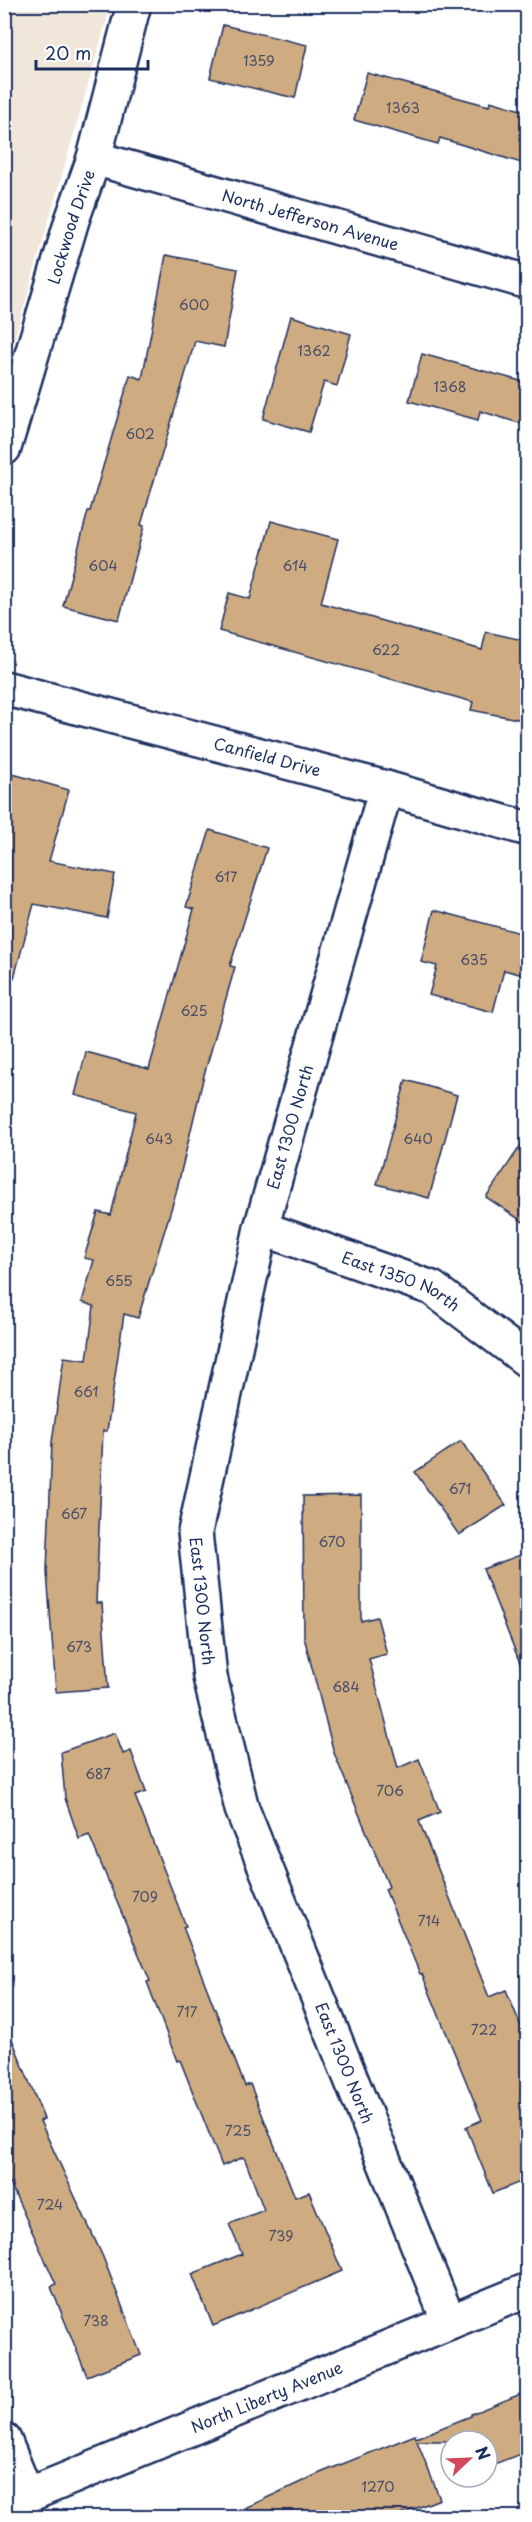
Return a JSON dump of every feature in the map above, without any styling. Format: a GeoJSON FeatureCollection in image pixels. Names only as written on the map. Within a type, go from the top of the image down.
{"type":"FeatureCollection","features":[{"type":"Feature","properties":{"kind":"street","name":"Lockwood Drive"},"geometry":{"type":"LineString","coordinates":[[4,448],[72,220],[94,158],[134,4]]}},
{"type":"Feature","properties":{"kind":"street","name":"North Jefferson Avenue"},"geometry":{"type":"LineString","coordinates":[[94,158],[528,282]]}},
{"type":"Feature","properties":{"kind":"street","name":"Canfield Drive"},"geometry":{"type":"LineString","coordinates":[[4,688],[528,829]]}},
{"type":"Feature","properties":{"kind":"street","name":"East 1300 North"},"geometry":{"type":"LineString","coordinates":[[386,789],[261,1228],[195,1532],[210,1677],[242,1809],[449,2322]]}},
{"type":"Feature","properties":{"kind":"street","name":"East 1350 North"},"geometry":{"type":"LineString","coordinates":[[261,1228],[432,1288],[528,1361]]}},
{"type":"Feature","properties":{"kind":"street","name":"North Liberty Avenue"},"geometry":{"type":"LineString","coordinates":[[16,2501],[528,2290]]}},
{"type":"Feature","properties":{"kind":"street"},"geometry":{"type":"LineString","coordinates":[[4,2440],[16,2501]]}},
{"type":"Feature","properties":{"kind":"shaded area"},"geometry":{"type":"Polygon","coordinates":[[[4,5],[111,5],[5,372],[4,5]]]}},
{"type":"Feature","properties":{"kind":"building"},"geometry":{"type":"Polygon","coordinates":[[[223,25],[307,45],[295,98],[210,78],[223,25]]]}},
{"type":"Feature","properties":{"kind":"building"},"geometry":{"type":"Polygon","coordinates":[[[367,73],[489,106],[490,101],[528,112],[528,165],[440,138],[438,144],[354,120],[367,73]]]}},
{"type":"Feature","properties":{"kind":"building"},"geometry":{"type":"Polygon","coordinates":[[[166,255],[238,269],[224,347],[195,341],[141,525],[144,526],[119,620],[63,606],[88,511],[90,511],[130,375],[142,379],[166,255]]]}},
{"type":"Feature","properties":{"kind":"building"},"geometry":{"type":"Polygon","coordinates":[[[291,316],[351,334],[337,386],[324,382],[309,432],[263,419],[291,316]]]}},
{"type":"Feature","properties":{"kind":"building"},"geometry":{"type":"Polygon","coordinates":[[[422,354],[528,383],[528,426],[480,411],[478,420],[409,401],[422,354]]]}},
{"type":"Feature","properties":{"kind":"building"},"geometry":{"type":"Polygon","coordinates":[[[271,521],[338,539],[321,603],[482,650],[486,632],[528,641],[528,721],[471,710],[473,702],[219,631],[229,593],[250,599],[271,521]]]}},
{"type":"Feature","properties":{"kind":"building"},"geometry":{"type":"Polygon","coordinates":[[[13,774],[69,790],[49,861],[115,874],[107,918],[34,904],[14,978],[4,976],[4,805],[13,774]]]}},
{"type":"Feature","properties":{"kind":"building"},"geometry":{"type":"Polygon","coordinates":[[[210,830],[267,848],[230,966],[235,967],[204,1075],[176,1193],[138,1318],[124,1314],[107,1431],[103,1431],[96,1603],[102,1603],[108,1688],[56,1692],[47,1572],[52,1442],[64,1357],[87,1360],[94,1306],[82,1302],[94,1260],[84,1258],[98,1212],[111,1215],[136,1112],[75,1095],[86,1052],[149,1069],[194,909],[186,907],[210,830]]]}},
{"type":"Feature","properties":{"kind":"building"},"geometry":{"type":"Polygon","coordinates":[[[434,910],[528,935],[528,959],[523,975],[504,970],[493,1012],[429,995],[437,966],[421,962],[434,910]]]}},
{"type":"Feature","properties":{"kind":"building"},"geometry":{"type":"Polygon","coordinates":[[[406,1080],[457,1095],[429,1198],[377,1184],[406,1080]]]}},
{"type":"Feature","properties":{"kind":"building"},"geometry":{"type":"Polygon","coordinates":[[[528,1135],[528,1225],[486,1197],[528,1135]]]}},
{"type":"Feature","properties":{"kind":"building"},"geometry":{"type":"Polygon","coordinates":[[[461,1441],[506,1505],[459,1535],[415,1472],[461,1441]]]}},
{"type":"Feature","properties":{"kind":"building"},"geometry":{"type":"Polygon","coordinates":[[[361,1495],[361,1621],[377,1617],[387,1654],[369,1659],[398,1768],[419,1759],[440,1812],[419,1821],[489,1997],[506,1990],[528,2043],[528,2179],[493,2193],[466,2127],[482,2120],[385,1889],[389,1887],[334,1753],[304,1637],[303,1496],[361,1495]]]}},
{"type":"Feature","properties":{"kind":"building"},"geometry":{"type":"Polygon","coordinates":[[[528,1552],[528,1676],[525,1676],[483,1569],[528,1552]]]}},
{"type":"Feature","properties":{"kind":"building"},"geometry":{"type":"Polygon","coordinates":[[[115,1733],[123,1754],[131,1751],[146,1792],[135,1796],[245,2086],[250,2084],[295,2197],[309,2192],[342,2271],[213,2326],[192,2274],[242,2254],[229,2224],[264,2210],[244,2157],[222,2166],[180,2060],[177,2061],[147,1982],[150,1981],[89,1835],[79,1839],[65,1798],[61,1752],[115,1733]]]}},
{"type":"Feature","properties":{"kind":"building"},"geometry":{"type":"Polygon","coordinates":[[[6,2024],[44,2119],[40,2121],[103,2257],[141,2355],[87,2376],[51,2287],[56,2284],[9,2181],[4,2181],[6,2024]]]}},
{"type":"Feature","properties":{"kind":"building"},"geometry":{"type":"Polygon","coordinates":[[[528,2391],[528,2451],[499,2462],[499,2429],[439,2429],[439,2441],[417,2441],[440,2499],[394,2517],[226,2517],[320,2473],[415,2435],[416,2438],[471,2416],[471,2414],[528,2391]]]}}]}
